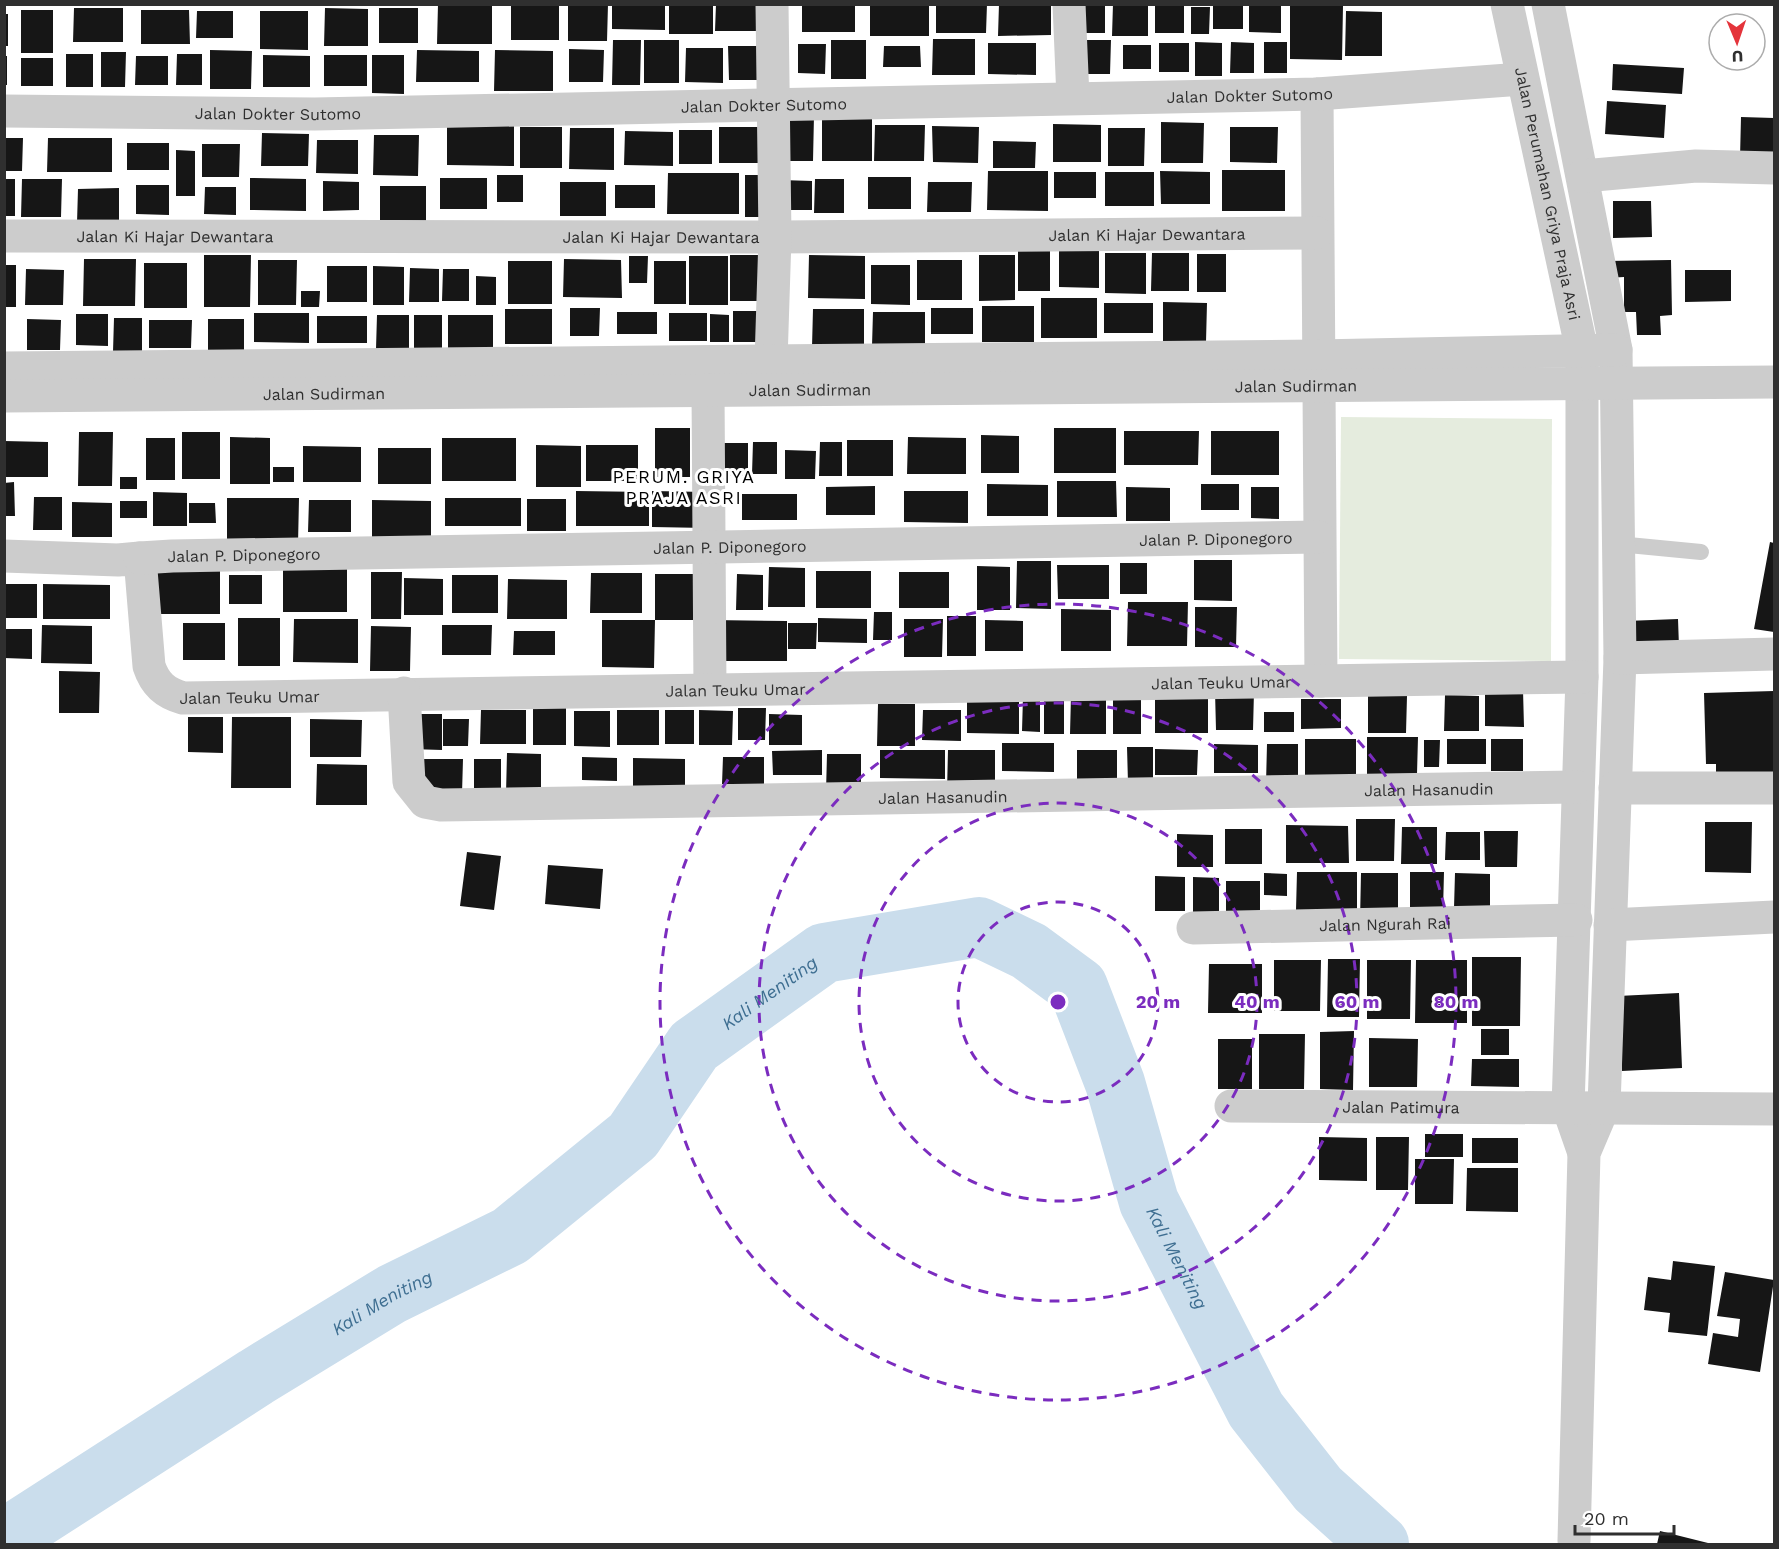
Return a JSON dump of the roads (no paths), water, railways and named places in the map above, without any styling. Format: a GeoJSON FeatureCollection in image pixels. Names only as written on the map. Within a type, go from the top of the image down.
{"type":"FeatureCollection","features":[{"type":"Feature","properties":{"kind":"street"},"geometry":{"type":"LineString","coordinates":[[771,361],[775,237],[772,4]]}},
{"type":"Feature","properties":{"kind":"street"},"geometry":{"type":"LineString","coordinates":[[1069,4],[1074,98]]}},
{"type":"Feature","properties":{"kind":"street","name":"Jalan Perumahan Griya Praja Asri"},"geometry":{"type":"LineString","coordinates":[[1507,4],[1583,367],[1582,676],[1577,787],[1576,920],[1568,1107]]}},
{"type":"Feature","properties":{"kind":"street"},"geometry":{"type":"LineString","coordinates":[[1548,4],[1616,350],[1620,658],[1604,1106],[1584,1153]]}},
{"type":"Feature","properties":{"kind":"street","name":"Jalan Dokter Sutomo"},"geometry":{"type":"LineString","coordinates":[[4,111],[315,114],[1317,94],[1522,80]]}},
{"type":"Feature","properties":{"kind":"street"},"geometry":{"type":"LineString","coordinates":[[1317,94],[1317,370],[1321,681]]}},
{"type":"Feature","properties":{"kind":"street"},"geometry":{"type":"LineString","coordinates":[[1583,176],[1696,166],[1774,168]]}},
{"type":"Feature","properties":{"kind":"street","name":"Jalan Ki Hajar Dewantara"},"geometry":{"type":"LineString","coordinates":[[4,236],[775,237],[1317,233]]}},
{"type":"Feature","properties":{"kind":"street"},"geometry":{"type":"LineString","coordinates":[[1583,367],[1616,350]]}},
{"type":"Feature","properties":{"kind":"street"},"geometry":{"type":"LineString","coordinates":[[4,368],[771,361],[1317,370]]}},
{"type":"Feature","properties":{"kind":"street","name":"Jalan Sudirman"},"geometry":{"type":"LineString","coordinates":[[4,396],[708,390],[1317,370],[1583,367],[1616,383],[1774,382]]}},
{"type":"Feature","properties":{"kind":"street"},"geometry":{"type":"LineString","coordinates":[[708,390],[710,689]]}},
{"type":"Feature","properties":{"kind":"street","name":"Jalan P. Diponegoro"},"geometry":{"type":"LineString","coordinates":[[140,558],[1319,537]]}},
{"type":"Feature","properties":{"kind":"street"},"geometry":{"type":"LineString","coordinates":[[4,556],[118,560],[140,558]]}},
{"type":"Feature","properties":{"kind":"street","name":"Jalan Teuku Umar"},"geometry":{"type":"LineString","coordinates":[[140,558],[149,666],[154,679],[170,693],[190,698],[1582,676]]}},
{"type":"Feature","properties":{"kind":"street"},"geometry":{"type":"LineString","coordinates":[[1620,658],[1774,654]]}},
{"type":"Feature","properties":{"kind":"street","name":"Jalan Hasanudin"},"geometry":{"type":"LineString","coordinates":[[404,693],[409,783],[425,802],[441,805],[1577,787]]}},
{"type":"Feature","properties":{"kind":"street"},"geometry":{"type":"LineString","coordinates":[[1615,788],[1774,788]]}},
{"type":"Feature","properties":{"kind":"street"},"geometry":{"type":"LineString","coordinates":[[1610,925],[1774,917]]}},
{"type":"Feature","properties":{"kind":"street","name":"Jalan Ngurah Rai"},"geometry":{"type":"LineString","coordinates":[[1193,928],[1576,920]]}},
{"type":"Feature","properties":{"kind":"street","name":"Jalan Patimura"},"geometry":{"type":"LineString","coordinates":[[1232,1106],[1604,1106],[1774,1109]]}},
{"type":"Feature","properties":{"kind":"street"},"geometry":{"type":"LineString","coordinates":[[1568,1107],[1584,1153],[1574,1541]]}},
{"type":"Feature","properties":{"kind":"lane"},"geometry":{"type":"LineString","coordinates":[[1618,544],[1701,552]]}},
{"type":"Feature","properties":{"kind":"waterway","name":"Kali Meniting"},"geometry":{"type":"LineString","coordinates":[[4,1539],[256,1377],[392,1294],[510,1236],[633,1136],[694,1046],[824,953],[979,927],[1029,951],[1078,987],[1115,1083],[1149,1202],[1256,1410],[1318,1489],[1379,1544]]}},
{"type":"Feature","properties":{"kind":"district","name":"PERUM. GRIYA PRAJA ASRI"},"geometry":{"type":"Point","coordinates":[684,486]}}]}
